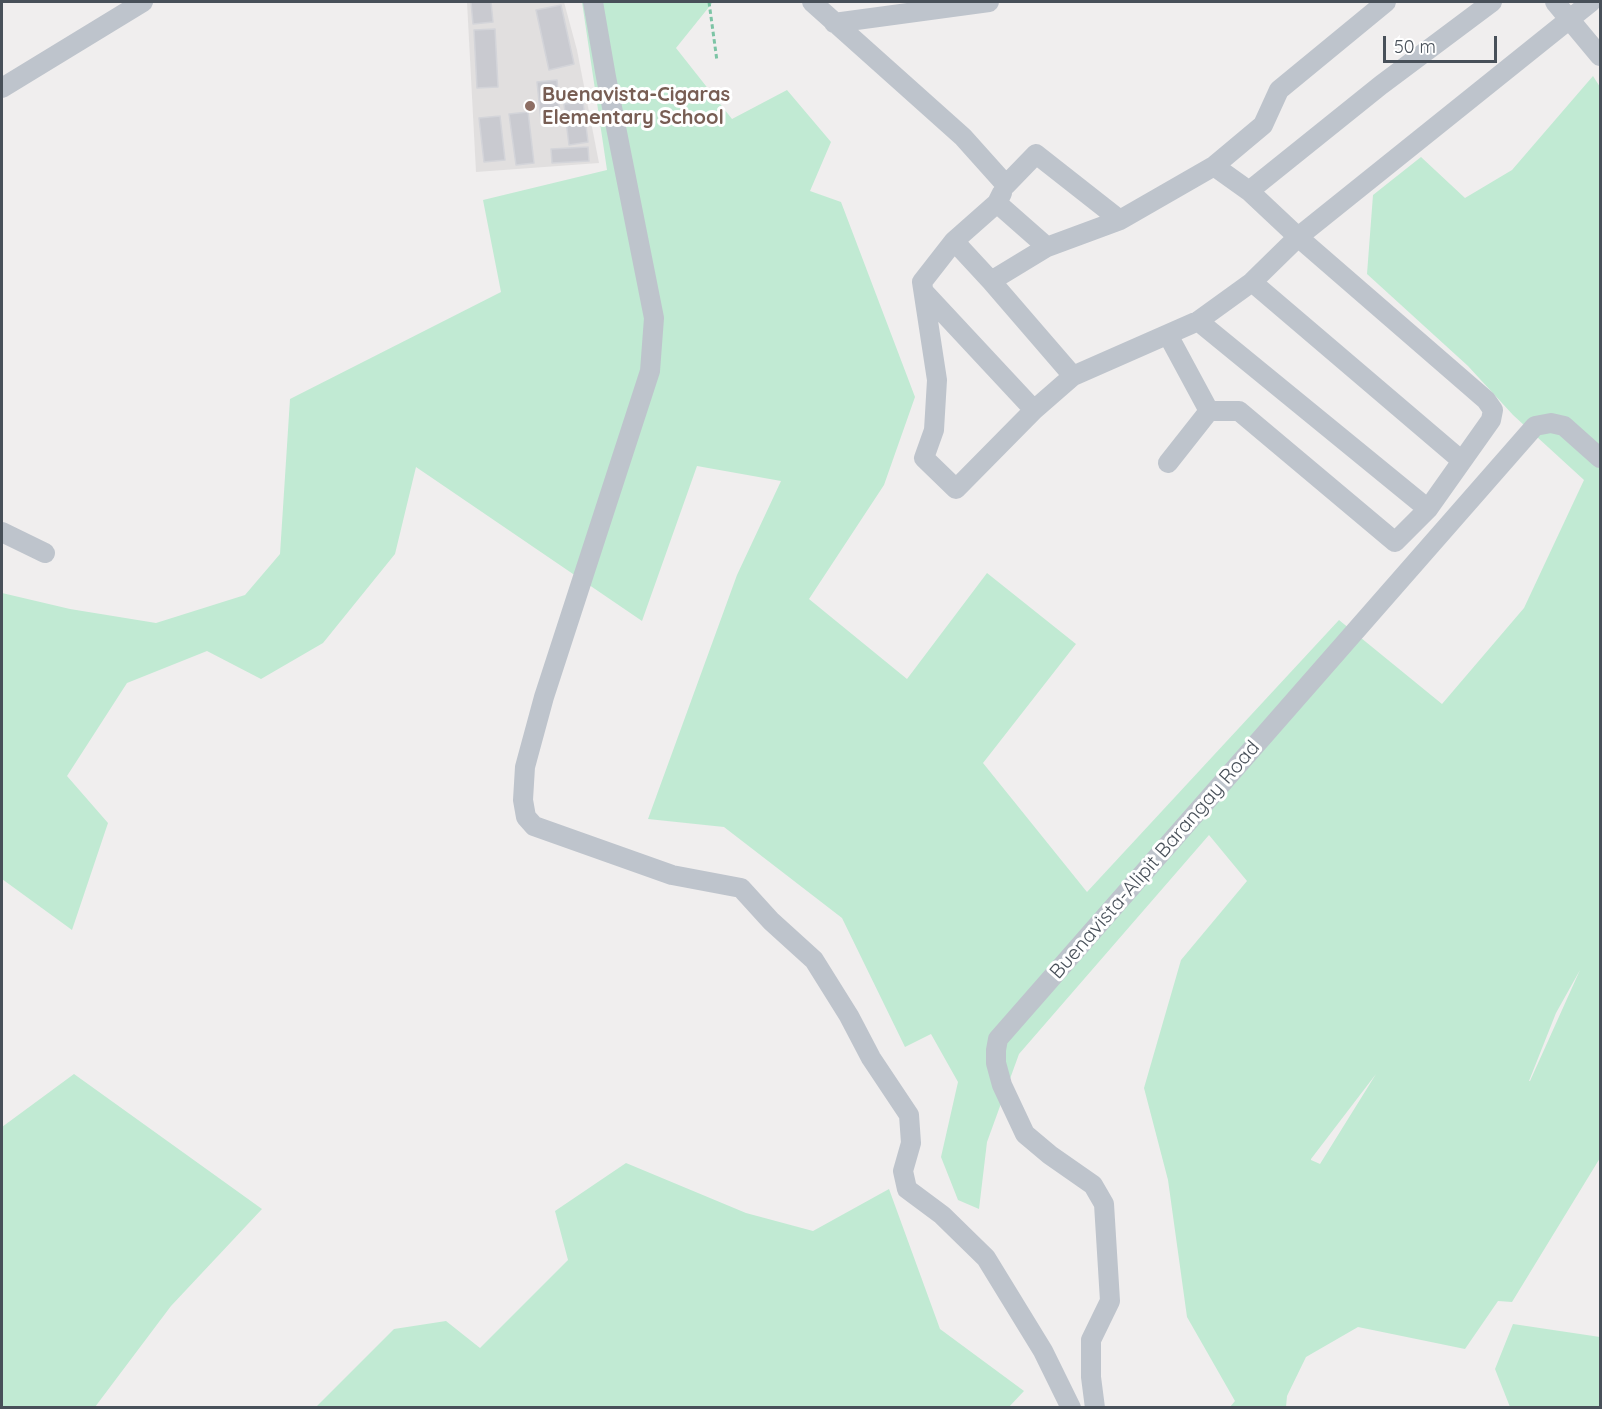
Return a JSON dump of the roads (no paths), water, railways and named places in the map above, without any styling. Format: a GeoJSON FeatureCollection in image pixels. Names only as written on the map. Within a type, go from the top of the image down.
{"type":"FeatureCollection","features":[{"type":"Feature","properties":{"kind":"street"},"geometry":{"type":"LineString","coordinates":[[2,88],[143,2]]}},
{"type":"Feature","properties":{"kind":"street"},"geometry":{"type":"LineString","coordinates":[[593,2],[654,318],[650,370],[548,686],[525,767],[523,800],[526,817],[534,826],[672,875],[741,888],[771,921],[814,960],[849,1016],[871,1058],[909,1115],[911,1143],[903,1171],[907,1189],[942,1215],[986,1258],[1043,1351],[1071,1407]]}},
{"type":"Feature","properties":{"kind":"street"},"geometry":{"type":"LineString","coordinates":[[812,2],[963,137],[1006,185]]}},
{"type":"Feature","properties":{"kind":"street"},"geometry":{"type":"LineString","coordinates":[[834,23],[989,2]]}},
{"type":"Feature","properties":{"kind":"street"},"geometry":{"type":"LineString","coordinates":[[991,281],[1047,247],[1120,220],[1214,166],[1263,125],[1279,90],[1386,2]]}},
{"type":"Feature","properties":{"kind":"street"},"geometry":{"type":"LineString","coordinates":[[1249,191],[1381,85],[1492,2]]}},
{"type":"Feature","properties":{"kind":"street"},"geometry":{"type":"LineString","coordinates":[[1555,2],[1600,56]]}},
{"type":"Feature","properties":{"kind":"street"},"geometry":{"type":"LineString","coordinates":[[1120,220],[1036,154],[1006,185],[997,203],[954,242],[922,282],[937,380],[934,430],[924,458],[956,489],[1034,410],[1073,376],[1198,321],[1252,282],[1298,237],[1591,2]]}},
{"type":"Feature","properties":{"kind":"street"},"geometry":{"type":"LineString","coordinates":[[1209,411],[1239,411],[1395,542],[1428,509],[1491,420],[1493,410],[1486,400],[1298,237],[1249,191],[1214,166]]}},
{"type":"Feature","properties":{"kind":"street"},"geometry":{"type":"LineString","coordinates":[[997,203],[1047,247]]}},
{"type":"Feature","properties":{"kind":"street"},"geometry":{"type":"LineString","coordinates":[[954,242],[1073,376]]}},
{"type":"Feature","properties":{"kind":"street"},"geometry":{"type":"LineString","coordinates":[[1252,282],[1462,460]]}},
{"type":"Feature","properties":{"kind":"street"},"geometry":{"type":"LineString","coordinates":[[924,292],[1034,410]]}},
{"type":"Feature","properties":{"kind":"street"},"geometry":{"type":"LineString","coordinates":[[1198,321],[1428,509]]}},
{"type":"Feature","properties":{"kind":"street"},"geometry":{"type":"LineString","coordinates":[[1168,335],[1209,411]]}},
{"type":"Feature","properties":{"kind":"street"},"geometry":{"type":"LineString","coordinates":[[1168,464],[1209,411]]}},
{"type":"Feature","properties":{"kind":"street","name":"Buenavista-Alipit Barangay Road"},"geometry":{"type":"LineString","coordinates":[[1095,1407],[1091,1377],[1091,1340],[1110,1301],[1104,1204],[1094,1185],[1050,1155],[1025,1134],[1002,1086],[996,1063],[998,1040],[1535,426],[1551,423],[1564,426],[1600,458]]}},
{"type":"Feature","properties":{"kind":"street"},"geometry":{"type":"LineString","coordinates":[[2,532],[45,553]]}},
{"type":"Feature","properties":{"kind":"place","name":"Buenavista-Cigaras Elementary School"},"geometry":{"type":"Point","coordinates":[530,106]}}]}
